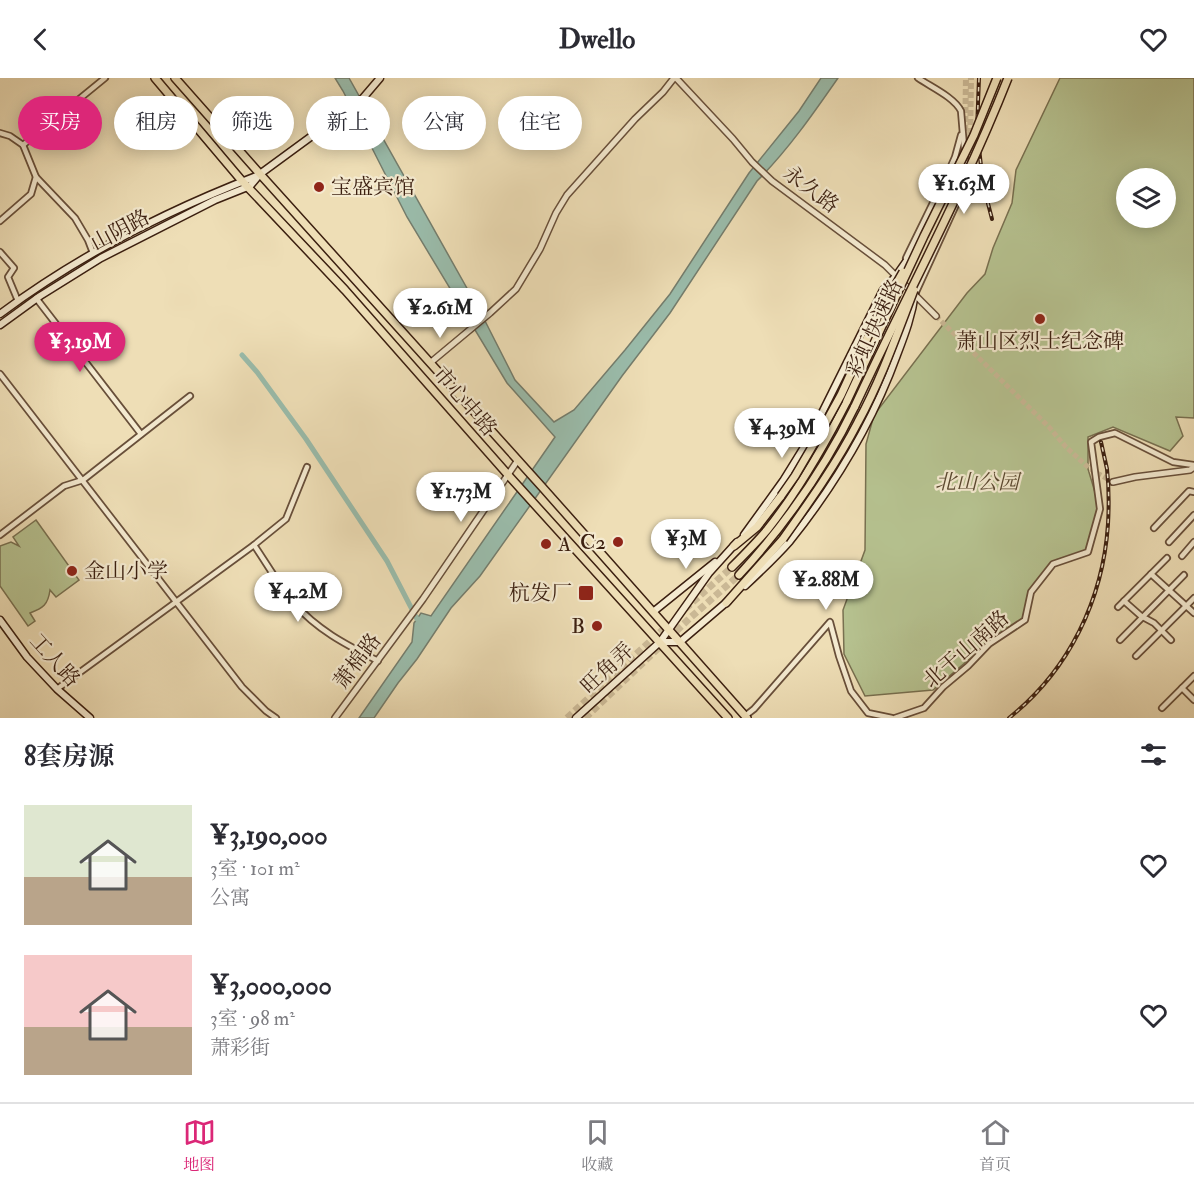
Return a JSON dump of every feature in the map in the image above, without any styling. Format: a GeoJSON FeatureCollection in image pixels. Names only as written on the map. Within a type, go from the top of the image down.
{"type":"FeatureCollection","features":[{"type":"Feature","properties":{"kind":"main road","name":"市心中路"},"geometry":{"type":"LineString","coordinates":[[155,78],[245,184],[345,291],[728,718]]}},
{"type":"Feature","properties":{"kind":"main road","name":"市心中路"},"geometry":{"type":"LineString","coordinates":[[175,78],[746,717]]}},
{"type":"Feature","properties":{"kind":"main road","name":"山阴路"},"geometry":{"type":"LineString","coordinates":[[0,325],[36,298],[117,250],[245,184],[363,98],[380,78]]}},
{"type":"Feature","properties":{"kind":"main road","name":"彩虹快速路"},"geometry":{"type":"LineString","coordinates":[[732,567],[764,532],[791,497],[821,450],[847,401],[974,135],[997,78]]}},
{"type":"Feature","properties":{"kind":"main road","name":"彩虹快速路"},"geometry":{"type":"LineString","coordinates":[[739,575],[769,542],[799,502],[833,447],[855,406],[983,138],[1008,78]]}},
{"type":"Feature","properties":{"kind":"main road"},"geometry":{"type":"LineString","coordinates":[[734,546],[747,532],[783,481],[809,439],[883,290],[896,276],[916,246],[952,174]]}},
{"type":"Feature","properties":{"kind":"main road"},"geometry":{"type":"LineString","coordinates":[[660,642],[680,642],[769,564],[789,541],[835,476],[869,417],[890,374],[912,313],[915,285],[961,178]]}},
{"type":"Feature","properties":{"kind":"main road","name":"山阴路"},"geometry":{"type":"LineString","coordinates":[[0,314],[93,253],[207,195],[245,184]]}},
{"type":"Feature","properties":{"kind":"main road"},"geometry":{"type":"LineString","coordinates":[[653,612],[756,527],[781,496],[819,435],[841,395],[874,321],[924,237]]}},
{"type":"Feature","properties":{"kind":"main road"},"geometry":{"type":"LineString","coordinates":[[726,603],[783,538],[810,500],[858,422],[934,241]]}},
{"type":"Feature","properties":{"kind":"main road","name":"旺角弄"},"geometry":{"type":"LineString","coordinates":[[576,718],[660,642],[709,573],[734,546]]}},
{"type":"Feature","properties":{"kind":"main road","name":"工人路"},"geometry":{"type":"LineString","coordinates":[[0,620],[27,657],[57,689],[90,718]]}},
{"type":"Feature","properties":{"kind":"street"},"geometry":{"type":"LineString","coordinates":[[83,96],[105,78]]}},
{"type":"Feature","properties":{"kind":"street"},"geometry":{"type":"LineString","coordinates":[[430,363],[490,314],[516,289],[540,249],[567,195],[675,78]]}},
{"type":"Feature","properties":{"kind":"street","name":"永久路"},"geometry":{"type":"LineString","coordinates":[[675,78],[772,182],[876,258],[936,316]]}},
{"type":"Feature","properties":{"kind":"street"},"geometry":{"type":"LineString","coordinates":[[914,295],[943,236],[964,186],[966,175],[961,111],[958,105],[918,78]]}},
{"type":"Feature","properties":{"kind":"street"},"geometry":{"type":"LineString","coordinates":[[926,83],[930,78]]}},
{"type":"Feature","properties":{"kind":"street"},"geometry":{"type":"LineString","coordinates":[[896,276],[951,166],[962,126]]}},
{"type":"Feature","properties":{"kind":"street"},"geometry":{"type":"LineString","coordinates":[[0,133],[18,142]]}},
{"type":"Feature","properties":{"kind":"street"},"geometry":{"type":"LineString","coordinates":[[25,150],[36,177],[75,218],[93,253]]}},
{"type":"Feature","properties":{"kind":"street"},"geometry":{"type":"LineString","coordinates":[[0,221],[31,194],[36,177]]}},
{"type":"Feature","properties":{"kind":"street"},"geometry":{"type":"LineString","coordinates":[[0,252],[14,268],[9,277],[18,301]]}},
{"type":"Feature","properties":{"kind":"street"},"geometry":{"type":"LineString","coordinates":[[36,298],[141,434]]}},
{"type":"Feature","properties":{"kind":"street"},"geometry":{"type":"LineString","coordinates":[[0,374],[242,687],[276,718]]}},
{"type":"Feature","properties":{"kind":"street"},"geometry":{"type":"LineString","coordinates":[[0,535],[64,486],[83,480],[190,396]]}},
{"type":"Feature","properties":{"kind":"street","name":"北干山南路"},"geometry":{"type":"LineString","coordinates":[[746,717],[830,622],[851,691],[868,713],[893,718],[924,708],[943,687],[989,645],[1024,620],[1031,592],[1053,564],[1088,552],[1100,509],[1091,441],[1115,433],[1173,462],[1194,466]]}},
{"type":"Feature","properties":{"kind":"street"},"geometry":{"type":"LineString","coordinates":[[509,476],[518,460]]}},
{"type":"Feature","properties":{"kind":"street"},"geometry":{"type":"LineString","coordinates":[[1113,482],[1190,470],[1194,466]]}},
{"type":"Feature","properties":{"kind":"street"},"geometry":{"type":"LineString","coordinates":[[57,689],[254,545],[286,519],[307,467]]}},
{"type":"Feature","properties":{"kind":"street","name":"萧棉路"},"geometry":{"type":"LineString","coordinates":[[335,718],[405,625],[509,476]]}},
{"type":"Feature","properties":{"kind":"street"},"geometry":{"type":"LineString","coordinates":[[1154,528],[1188,491],[1194,492]]}},
{"type":"Feature","properties":{"kind":"street"},"geometry":{"type":"LineString","coordinates":[[1169,542],[1194,515]]}},
{"type":"Feature","properties":{"kind":"street"},"geometry":{"type":"LineString","coordinates":[[1182,556],[1194,542]]}},
{"type":"Feature","properties":{"kind":"street"},"geometry":{"type":"LineString","coordinates":[[254,545],[293,602],[316,625],[345,645],[378,661]]}},
{"type":"Feature","properties":{"kind":"street"},"geometry":{"type":"LineString","coordinates":[[1118,607],[1167,558]]}},
{"type":"Feature","properties":{"kind":"street"},"geometry":{"type":"LineString","coordinates":[[1151,574],[1194,613]]}},
{"type":"Feature","properties":{"kind":"street"},"geometry":{"type":"LineString","coordinates":[[1120,640],[1184,575]]}},
{"type":"Feature","properties":{"kind":"street"},"geometry":{"type":"LineString","coordinates":[[1136,656],[1194,598]]}},
{"type":"Feature","properties":{"kind":"street"},"geometry":{"type":"LineString","coordinates":[[1124,600],[1143,617],[1154,623],[1171,640]]}},
{"type":"Feature","properties":{"kind":"street"},"geometry":{"type":"LineString","coordinates":[[1162,708],[1194,676]]}},
{"type":"Feature","properties":{"kind":"street"},"geometry":{"type":"LineString","coordinates":[[1182,688],[1194,700]]}},
{"type":"Feature","properties":{"kind":"green space","name":"北山公园"},"geometry":{"type":"Polygon","coordinates":[[[1060,78],[1194,78],[1194,418],[1176,417],[1183,436],[1170,451],[1113,427],[1088,437],[1088,469],[1100,509],[1088,552],[1053,564],[1031,592],[1025,620],[974,655],[933,690],[865,696],[844,654],[843,610],[865,550],[866,444],[874,415],[967,293],[985,274],[1012,203],[1016,170],[1060,78]]]}},
{"type":"Feature","properties":{"kind":"green space"},"geometry":{"type":"Polygon","coordinates":[[[36,520],[79,580],[56,597],[50,590],[44,605],[30,613],[35,621],[28,626],[0,586],[0,546],[11,542],[19,546],[13,537],[36,520]]]}},
{"type":"Feature","properties":{"kind":"shaded area"},"geometry":{"type":"Polygon","coordinates":[[[335,78],[349,78],[359,96],[346,96],[335,78]]]}},
{"type":"Feature","properties":{"kind":"shaded area"},"geometry":{"type":"Polygon","coordinates":[[[821,78],[838,78],[790,144],[757,181],[670,313],[622,376],[480,576],[451,608],[374,718],[359,718],[412,642],[414,623],[421,613],[431,616],[555,437],[507,383],[407,217],[373,150],[389,150],[482,315],[515,380],[554,422],[574,410],[670,294],[749,173],[799,111],[821,78]]]}},
{"type":"Feature","properties":{"kind":"waterway"},"geometry":{"type":"LineString","coordinates":[[242,355],[306,439],[387,561],[417,619]]}},
{"type":"Feature","properties":{"kind":"tunnel"},"geometry":{"type":"LineString","coordinates":[[965,140],[966,78]]}},
{"type":"Feature","properties":{"kind":"tunnel"},"geometry":{"type":"LineString","coordinates":[[970,143],[971,78]]}},
{"type":"Feature","properties":{"kind":"tunnel"},"geometry":{"type":"LineString","coordinates":[[961,178],[966,161]]}},
{"type":"Feature","properties":{"kind":"tunnel"},"geometry":{"type":"LineString","coordinates":[[936,316],[1049,427],[1066,447],[1090,469],[1113,482]]}},
{"type":"Feature","properties":{"kind":"tunnel"},"geometry":{"type":"LineString","coordinates":[[685,609],[732,567]]}},
{"type":"Feature","properties":{"kind":"tunnel"},"geometry":{"type":"LineString","coordinates":[[585,718],[690,618],[739,575]]}},
{"type":"Feature","properties":{"kind":"tunnel"},"geometry":{"type":"LineString","coordinates":[[567,718],[670,623]]}},
{"type":"Feature","properties":{"kind":"railway"},"geometry":{"type":"LineString","coordinates":[[979,78],[977,130],[983,184],[992,219]]}},
{"type":"Feature","properties":{"kind":"railway"},"geometry":{"type":"LineString","coordinates":[[1009,718],[1049,678],[1065,656],[1079,632],[1099,580],[1105,552],[1109,496],[1107,469],[1101,442]]}},
{"type":"Feature","properties":{"kind":"place","name":"宝盛宾馆"},"geometry":{"type":"Point","coordinates":[319,187]}},
{"type":"Feature","properties":{"kind":"place","name":"萧山区烈士纪念碑"},"geometry":{"type":"Point","coordinates":[1040,319]}},
{"type":"Feature","properties":{"kind":"place","name":"C2"},"geometry":{"type":"Point","coordinates":[618,542]}},
{"type":"Feature","properties":{"kind":"place","name":"A"},"geometry":{"type":"Point","coordinates":[546,544]}},
{"type":"Feature","properties":{"kind":"place","name":"金山小学"},"geometry":{"type":"Point","coordinates":[72,571]}},
{"type":"Feature","properties":{"kind":"place","name":"杭发厂"},"geometry":{"type":"Point","coordinates":[586,593]}},
{"type":"Feature","properties":{"kind":"place","name":"B"},"geometry":{"type":"Point","coordinates":[597,626]}}]}
